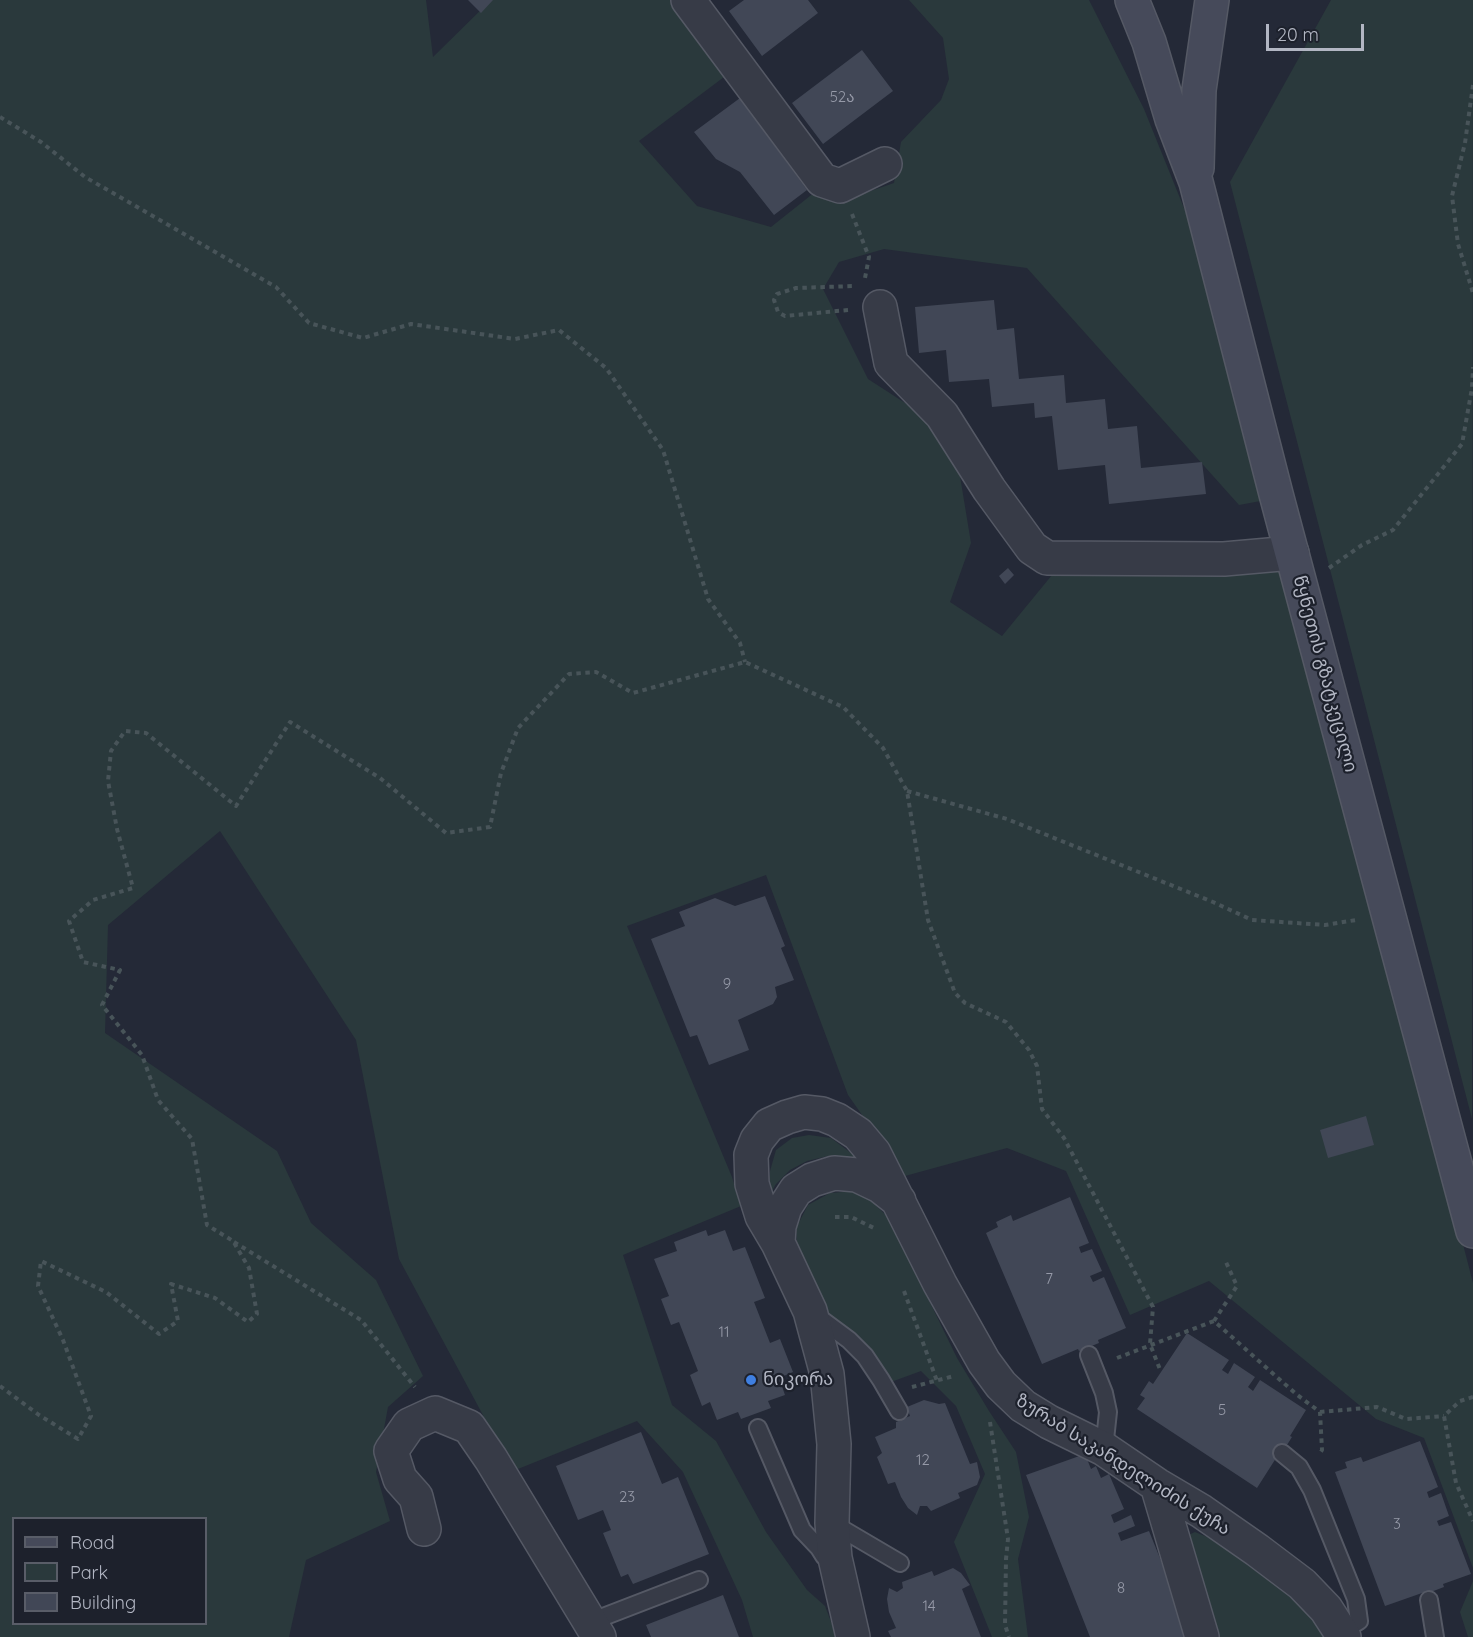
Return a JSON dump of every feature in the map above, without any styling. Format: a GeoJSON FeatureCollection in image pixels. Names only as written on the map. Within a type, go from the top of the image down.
{"type":"FeatureCollection","features":[{"type":"Feature","properties":{"kind":"main road"},"geometry":{"type":"LineString","coordinates":[[1108,0],[1172,119]]}},
{"type":"Feature","properties":{"kind":"main road"},"geometry":{"type":"LineString","coordinates":[[1132,0],[1149,42],[1172,119]]}},
{"type":"Feature","properties":{"kind":"main road"},"geometry":{"type":"LineString","coordinates":[[1190,0],[1199,90]]}},
{"type":"Feature","properties":{"kind":"main road"},"geometry":{"type":"LineString","coordinates":[[1196,182],[1199,90],[1212,0]]}},
{"type":"Feature","properties":{"kind":"main road","name":"წყნეთის გზატკეცილი"},"geometry":{"type":"LineString","coordinates":[[1172,119],[1196,182],[1292,553],[1472,1225]]}},
{"type":"Feature","properties":{"kind":"street"},"geometry":{"type":"LineString","coordinates":[[688,0],[822,180],[840,186],[885,164]]}},
{"type":"Feature","properties":{"kind":"street"},"geometry":{"type":"LineString","coordinates":[[867,291],[891,363],[942,415],[995,497],[1032,548],[1047,558],[1224,559],[1292,553]]}},
{"type":"Feature","properties":{"kind":"street","name":"ზურაბ საკანდელიძის ქუჩა"},"geometry":{"type":"LineString","coordinates":[[853,1637],[835,1558],[832,1523],[833,1432],[827,1374],[810,1311],[778,1243],[762,1216],[752,1184],[751,1155],[757,1140],[769,1125],[804,1112],[822,1114],[837,1120],[858,1134],[874,1153],[940,1284],[984,1362],[1001,1385],[1023,1406],[1049,1422],[1104,1449],[1156,1485],[1201,1511],[1302,1584],[1326,1610],[1342,1635]]}},
{"type":"Feature","properties":{"kind":"street","name":"ზურაბ საკანდელიძის ქუჩა"},"geometry":{"type":"LineString","coordinates":[[778,1243],[779,1226],[785,1207],[796,1190],[812,1180],[834,1173],[857,1175],[880,1186],[900,1203]]}},
{"type":"Feature","properties":{"kind":"street"},"geometry":{"type":"LineString","coordinates":[[424,1530],[416,1497],[400,1479],[391,1451],[409,1425],[435,1413],[469,1427],[491,1459],[594,1629]]}},
{"type":"Feature","properties":{"kind":"street"},"geometry":{"type":"LineString","coordinates":[[1156,1485],[1202,1637]]}},
{"type":"Feature","properties":{"kind":"lane"},"geometry":{"type":"LineString","coordinates":[[810,1311],[849,1340],[865,1356],[899,1411]]}},
{"type":"Feature","properties":{"kind":"lane"},"geometry":{"type":"LineString","coordinates":[[1089,1355],[1104,1393],[1108,1412],[1104,1449]]}},
{"type":"Feature","properties":{"kind":"lane"},"geometry":{"type":"LineString","coordinates":[[758,1428],[802,1530],[824,1556],[835,1558]]}},
{"type":"Feature","properties":{"kind":"lane"},"geometry":{"type":"LineString","coordinates":[[1282,1453],[1299,1467],[1312,1490],[1356,1599],[1359,1621],[1342,1635]]}},
{"type":"Feature","properties":{"kind":"lane"},"geometry":{"type":"LineString","coordinates":[[832,1523],[900,1563]]}},
{"type":"Feature","properties":{"kind":"lane"},"geometry":{"type":"LineString","coordinates":[[594,1629],[699,1580]]}},
{"type":"Feature","properties":{"kind":"lane"},"geometry":{"type":"LineString","coordinates":[[1429,1600],[1435,1637]]}},
{"type":"Feature","properties":{"kind":"path"},"geometry":{"type":"LineString","coordinates":[[1473,85],[1465,143],[1452,196],[1458,244],[1473,293]]}},
{"type":"Feature","properties":{"kind":"path"},"geometry":{"type":"LineString","coordinates":[[0,117],[40,142],[85,177],[276,287],[309,323],[363,338],[411,324],[515,339],[559,330],[606,368],[663,450],[708,600],[740,643],[745,662]]}},
{"type":"Feature","properties":{"kind":"path"},"geometry":{"type":"LineString","coordinates":[[840,186],[869,257],[867,291]]}},
{"type":"Feature","properties":{"kind":"path"},"geometry":{"type":"LineString","coordinates":[[796,288],[867,291],[785,316],[778,312],[774,300],[777,294],[796,288]]}},
{"type":"Feature","properties":{"kind":"path"},"geometry":{"type":"LineString","coordinates":[[1321,574],[1362,545],[1393,530],[1462,444],[1472,388],[1473,367]]}},
{"type":"Feature","properties":{"kind":"path"},"geometry":{"type":"LineString","coordinates":[[435,1413],[361,1320],[207,1225],[192,1139],[158,1100],[142,1055],[102,1005],[120,970],[83,962],[69,921],[93,900],[134,888],[117,830],[108,782],[111,751],[126,731],[146,733],[236,806],[290,722],[380,778],[446,833],[490,827],[501,773],[518,729],[569,674],[596,672],[633,693],[745,662],[843,707],[883,748],[907,791],[928,920],[955,993],[965,1003],[1006,1022],[1029,1050],[1037,1066],[1042,1109],[1064,1138],[1153,1307],[1150,1344],[1161,1372]]}},
{"type":"Feature","properties":{"kind":"path"},"geometry":{"type":"LineString","coordinates":[[907,791],[1007,819],[1252,920],[1325,925],[1362,919]]}},
{"type":"Feature","properties":{"kind":"path"},"geometry":{"type":"LineString","coordinates":[[835,1217],[851,1217],[873,1227],[879,1233]]}},
{"type":"Feature","properties":{"kind":"path"},"geometry":{"type":"LineString","coordinates":[[0,1386],[39,1415],[78,1439],[91,1416],[63,1340],[38,1286],[41,1261],[106,1293],[159,1334],[178,1321],[171,1284],[215,1298],[248,1322],[257,1314],[249,1268],[233,1241]]}},
{"type":"Feature","properties":{"kind":"path"},"geometry":{"type":"LineString","coordinates":[[1115,1358],[1214,1321],[1237,1286],[1225,1260]]}},
{"type":"Feature","properties":{"kind":"path"},"geometry":{"type":"LineString","coordinates":[[901,1283],[937,1381]]}},
{"type":"Feature","properties":{"kind":"path"},"geometry":{"type":"LineString","coordinates":[[1214,1321],[1296,1394],[1320,1412],[1377,1407],[1406,1419],[1444,1416],[1460,1401],[1473,1397]]}},
{"type":"Feature","properties":{"kind":"path"},"geometry":{"type":"LineString","coordinates":[[1001,1385],[989,1411],[1008,1539],[1005,1625],[1009,1637]]}},
{"type":"Feature","properties":{"kind":"path"},"geometry":{"type":"LineString","coordinates":[[1318,1456],[1322,1450],[1320,1412]]}},
{"type":"Feature","properties":{"kind":"path"},"geometry":{"type":"LineString","coordinates":[[1444,1416],[1456,1483],[1473,1521]]}},
{"type":"Feature","properties":{"kind":"green space"},"geometry":{"type":"Polygon","coordinates":[[[0,0],[426,0],[433,57],[491,0],[673,0],[728,74],[639,141],[697,206],[771,227],[815,192],[847,199],[894,183],[901,142],[941,100],[949,79],[943,38],[909,0],[1089,0],[1144,109],[1188,218],[1266,500],[1239,505],[1027,268],[884,249],[839,262],[823,289],[868,379],[916,410],[958,464],[971,543],[950,602],[1002,636],[1052,575],[1288,566],[1473,1283],[1473,1568],[1424,1438],[1376,1419],[1209,1281],[1130,1315],[1066,1171],[1007,1148],[905,1176],[848,1095],[766,875],[627,926],[732,1177],[741,1206],[623,1255],[672,1405],[716,1441],[766,1532],[807,1590],[825,1606],[837,1637],[753,1637],[742,1600],[683,1472],[637,1421],[513,1471],[399,1259],[356,1040],[220,831],[108,925],[105,1033],[277,1151],[311,1223],[376,1280],[423,1376],[388,1407],[376,1472],[390,1521],[306,1560],[289,1637],[0,1637],[0,0]]]}},
{"type":"Feature","properties":{"kind":"green space"},"geometry":{"type":"Polygon","coordinates":[[[1331,0],[1473,0],[1472,1119],[1230,182],[1331,0]]]}},
{"type":"Feature","properties":{"kind":"green space"},"geometry":{"type":"Polygon","coordinates":[[[809,1135],[831,1138],[859,1159],[828,1156],[807,1161],[790,1170],[776,1184],[769,1196],[770,1171],[776,1150],[792,1138],[809,1135]]]}},
{"type":"Feature","properties":{"kind":"green space"},"geometry":{"type":"Polygon","coordinates":[[[854,1191],[869,1199],[889,1218],[957,1358],[1016,1452],[1029,1517],[1018,1559],[1028,1637],[992,1637],[954,1542],[985,1474],[956,1406],[921,1371],[891,1382],[824,1329],[798,1265],[796,1228],[808,1205],[830,1193],[854,1191]]]}},
{"type":"Feature","properties":{"kind":"green space"},"geometry":{"type":"Polygon","coordinates":[[[1195,1532],[1249,1559],[1344,1637],[1216,1637],[1184,1537],[1195,1532]]]}},
{"type":"Feature","properties":{"kind":"green space"},"geometry":{"type":"Polygon","coordinates":[[[1473,1581],[1473,1637],[1468,1637],[1460,1612],[1473,1581]]]}},
{"type":"Feature","properties":{"kind":"building"},"geometry":{"type":"Polygon","coordinates":[[[468,0],[493,0],[481,13],[468,0]]]}},
{"type":"Feature","properties":{"kind":"building"},"geometry":{"type":"Polygon","coordinates":[[[744,0],[808,0],[818,13],[762,56],[729,11],[744,0]]]}},
{"type":"Feature","properties":{"kind":"building"},"geometry":{"type":"Polygon","coordinates":[[[862,50],[893,91],[823,144],[792,103],[862,50]]]}},
{"type":"Feature","properties":{"kind":"building"},"geometry":{"type":"Polygon","coordinates":[[[740,98],[807,190],[774,215],[740,172],[716,159],[694,132],[740,98]]]}},
{"type":"Feature","properties":{"kind":"building"},"geometry":{"type":"Polygon","coordinates":[[[994,300],[997,330],[1014,328],[1019,379],[1064,375],[1066,403],[1105,399],[1108,429],[1137,426],[1141,468],[1202,462],[1206,494],[1109,504],[1105,465],[1058,470],[1052,416],[1035,418],[1034,403],[992,407],[989,379],[949,382],[946,350],[919,353],[915,307],[994,300]]]}},
{"type":"Feature","properties":{"kind":"building"},"geometry":{"type":"Polygon","coordinates":[[[1008,568],[1014,575],[1005,584],[999,576],[1008,568]]]}},
{"type":"Feature","properties":{"kind":"building"},"geometry":{"type":"Polygon","coordinates":[[[765,896],[785,946],[781,948],[794,980],[775,987],[777,997],[773,1004],[738,1020],[749,1050],[709,1065],[697,1035],[690,1037],[651,939],[685,926],[679,912],[715,898],[735,906],[765,896]]]}},
{"type":"Feature","properties":{"kind":"building"},"geometry":{"type":"Polygon","coordinates":[[[1366,1116],[1374,1145],[1328,1158],[1320,1130],[1366,1116]]]}},
{"type":"Feature","properties":{"kind":"building"},"geometry":{"type":"Polygon","coordinates":[[[1070,1197],[1089,1243],[1079,1247],[1081,1253],[1092,1249],[1102,1271],[1090,1276],[1093,1282],[1104,1277],[1126,1328],[1098,1340],[1099,1343],[1042,1364],[986,1233],[998,1227],[996,1222],[1011,1215],[1013,1221],[1070,1197]]]}},
{"type":"Feature","properties":{"kind":"building"},"geometry":{"type":"Polygon","coordinates":[[[706,1230],[708,1236],[725,1230],[733,1251],[745,1247],[765,1298],[754,1302],[770,1343],[780,1339],[793,1372],[779,1378],[785,1395],[768,1401],[771,1408],[741,1419],[738,1412],[717,1420],[710,1402],[702,1406],[690,1375],[698,1371],[679,1322],[671,1325],[661,1299],[669,1296],[654,1259],[677,1251],[674,1242],[706,1230]]]}},
{"type":"Feature","properties":{"kind":"building"},"geometry":{"type":"Polygon","coordinates":[[[1187,1333],[1229,1360],[1222,1370],[1228,1374],[1234,1363],[1255,1377],[1248,1387],[1253,1391],[1260,1380],[1306,1410],[1290,1436],[1292,1437],[1257,1488],[1137,1409],[1145,1398],[1140,1395],[1149,1381],[1153,1384],[1187,1333]]]}},
{"type":"Feature","properties":{"kind":"building"},"geometry":{"type":"Polygon","coordinates":[[[924,1400],[939,1404],[945,1403],[970,1464],[977,1462],[980,1477],[977,1485],[958,1493],[960,1498],[931,1511],[927,1506],[920,1506],[917,1515],[908,1508],[895,1482],[888,1484],[877,1457],[882,1453],[875,1437],[896,1428],[896,1422],[910,1416],[907,1407],[924,1400]]]}},
{"type":"Feature","properties":{"kind":"building"},"geometry":{"type":"Polygon","coordinates":[[[641,1432],[662,1484],[678,1477],[709,1554],[633,1584],[628,1574],[621,1577],[603,1533],[611,1530],[603,1510],[578,1520],[556,1466],[641,1432]]]}},
{"type":"Feature","properties":{"kind":"building"},"geometry":{"type":"Polygon","coordinates":[[[1420,1441],[1438,1487],[1427,1492],[1429,1498],[1441,1493],[1449,1516],[1437,1521],[1439,1526],[1451,1522],[1471,1574],[1443,1584],[1444,1587],[1423,1595],[1422,1593],[1385,1606],[1335,1472],[1347,1468],[1345,1462],[1361,1457],[1363,1462],[1420,1441]]]}},
{"type":"Feature","properties":{"kind":"building"},"geometry":{"type":"Polygon","coordinates":[[[1085,1454],[1091,1469],[1096,1466],[1101,1478],[1109,1474],[1124,1509],[1111,1515],[1114,1523],[1131,1515],[1135,1526],[1118,1533],[1121,1541],[1149,1531],[1191,1635],[1186,1637],[1090,1637],[1026,1475],[1085,1454]]]}},
{"type":"Feature","properties":{"kind":"building"},"geometry":{"type":"Polygon","coordinates":[[[953,1568],[961,1573],[970,1585],[962,1589],[981,1637],[891,1637],[888,1631],[896,1628],[889,1612],[887,1599],[889,1588],[897,1592],[903,1588],[902,1582],[932,1571],[934,1576],[953,1568]]]}},
{"type":"Feature","properties":{"kind":"building"},"geometry":{"type":"Polygon","coordinates":[[[723,1595],[739,1637],[651,1637],[646,1625],[723,1595]]]}},
{"type":"Feature","properties":{"kind":"place","name":"ნიკორა"},"geometry":{"type":"Point","coordinates":[751,1380]}}]}
